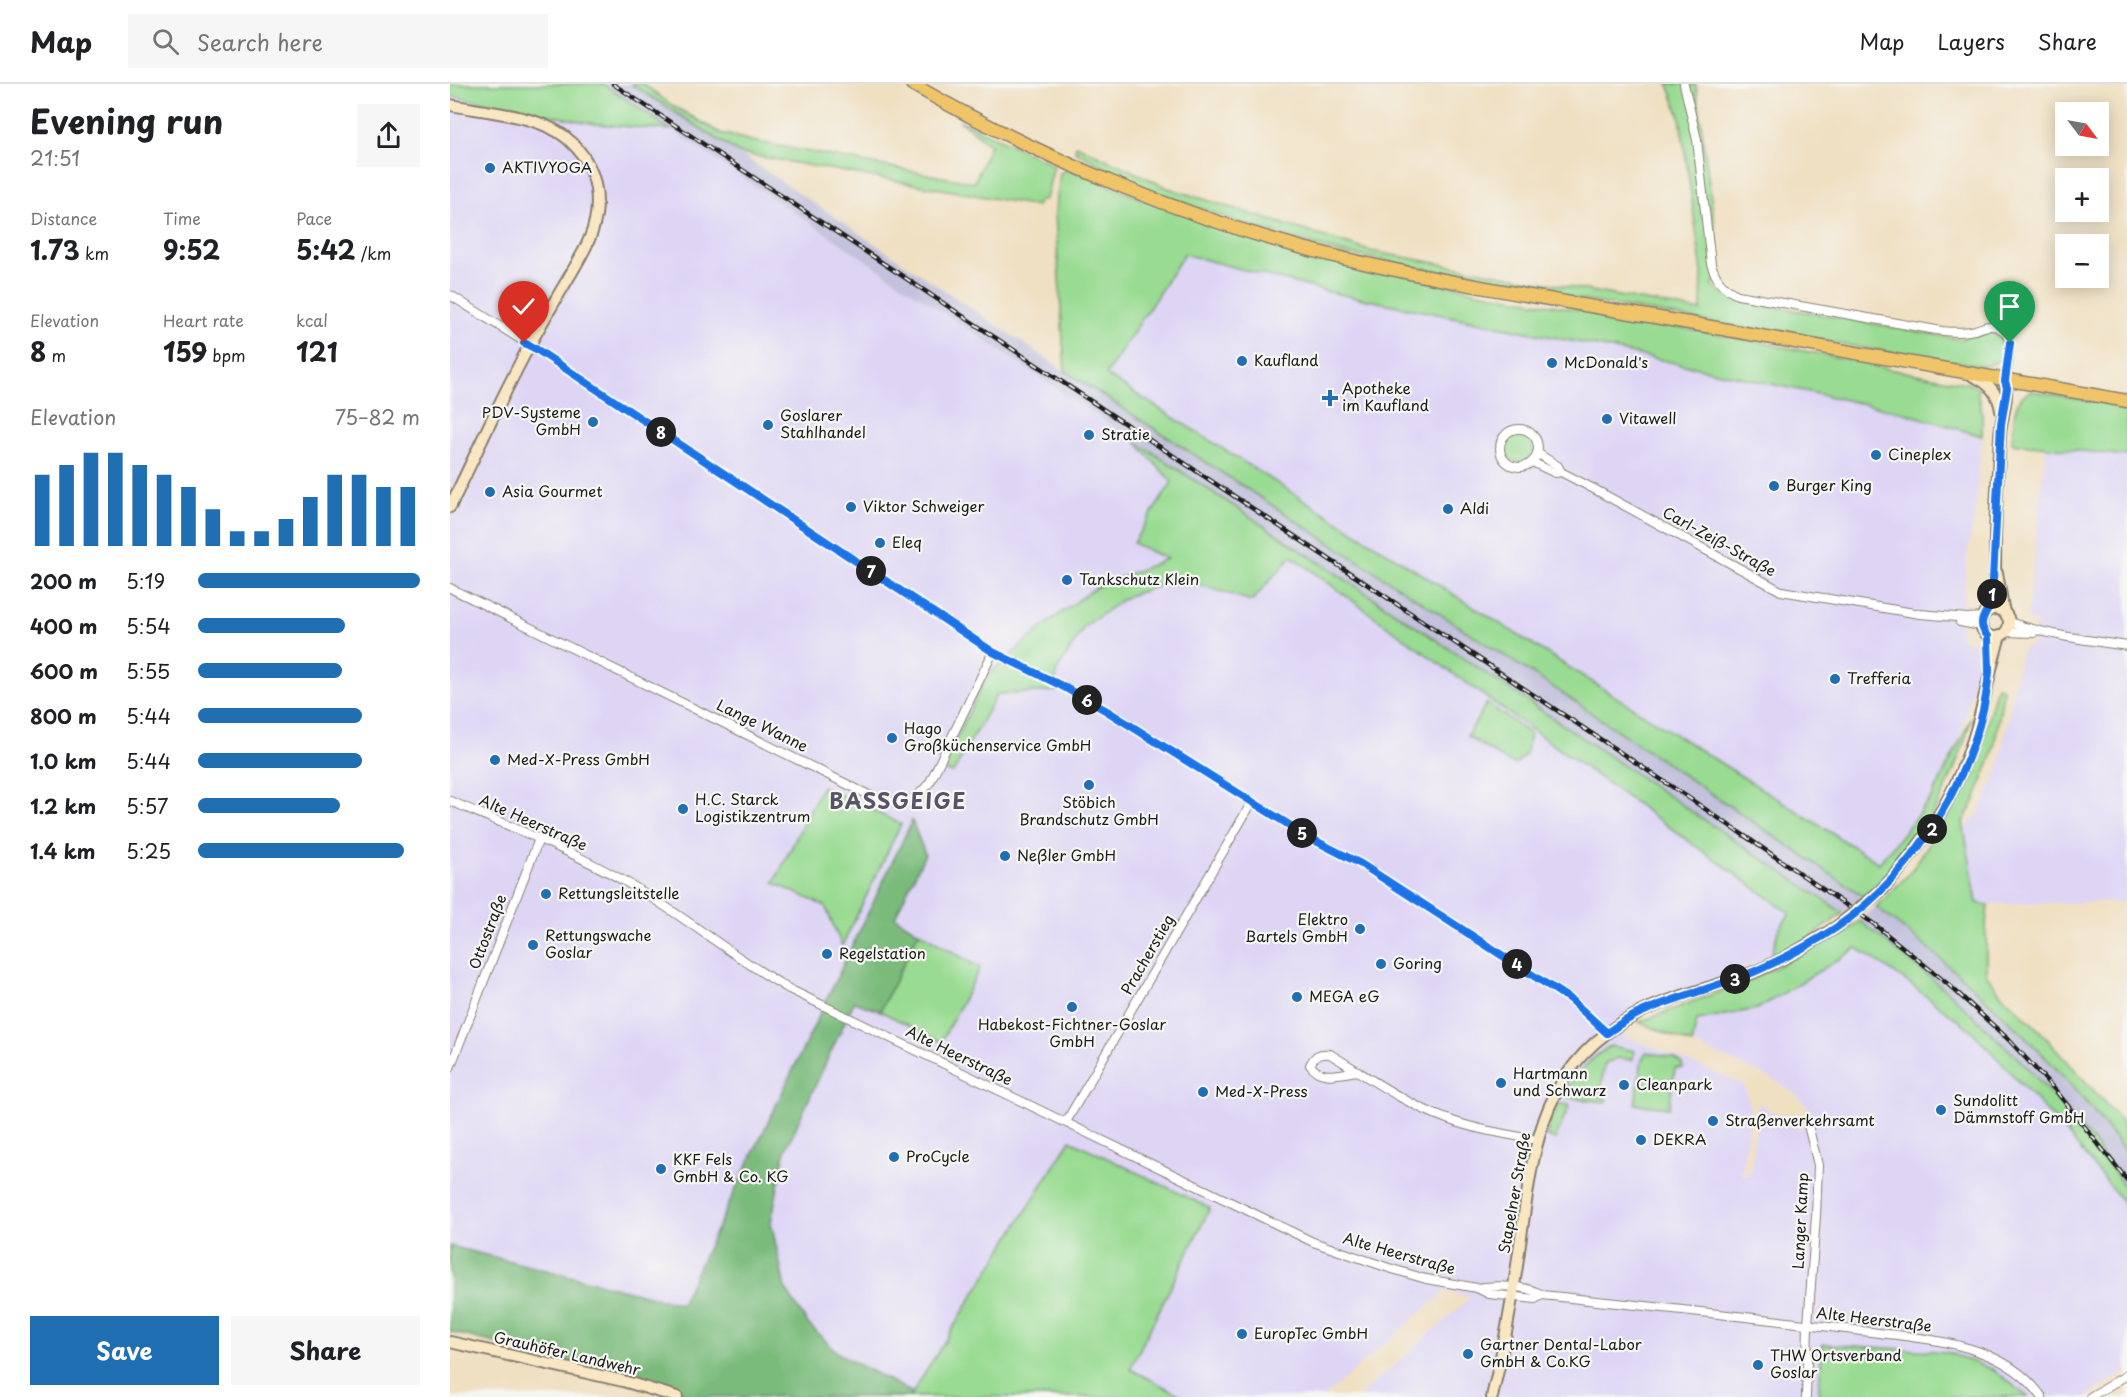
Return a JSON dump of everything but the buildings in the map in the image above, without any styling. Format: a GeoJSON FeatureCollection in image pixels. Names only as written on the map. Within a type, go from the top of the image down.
{"type":"FeatureCollection","features":[{"type":"Feature","properties":{"kind":"main road"},"geometry":{"type":"LineString","coordinates":[[912,84],[1000,131],[1108,180],[1199,214],[1287,243],[1345,258],[1478,286],[2127,401]]}},
{"type":"Feature","properties":{"kind":"street"},"geometry":{"type":"LineString","coordinates":[[1684,84],[1697,140],[1711,264],[1715,278],[1738,295],[1942,331],[1961,333],[1990,326],[1995,327],[2004,333],[2010,343],[2005,381],[2001,391],[2001,417]]}},
{"type":"Feature","properties":{"kind":"street"},"geometry":{"type":"LineString","coordinates":[[450,105],[534,122],[557,131],[586,159],[596,185],[596,217],[584,251],[529,345],[450,507]]}},
{"type":"Feature","properties":{"kind":"street"},"geometry":{"type":"LineString","coordinates":[[450,295],[993,652],[1107,711],[1318,843],[1361,864],[1571,1000],[1607,1033]]}},
{"type":"Feature","properties":{"kind":"street"},"geometry":{"type":"LineString","coordinates":[[1970,374],[1987,383],[2000,402]]}},
{"type":"Feature","properties":{"kind":"street","name":"Stapelner Straße"},"geometry":{"type":"LineString","coordinates":[[1984,618],[1992,599],[2001,417],[2007,388],[2005,381]]}},
{"type":"Feature","properties":{"kind":"street"},"geometry":{"type":"LineString","coordinates":[[1515,429],[1528,431],[1536,440],[1537,453],[1532,462],[1520,467],[1512,466],[1506,462],[1500,452],[1504,436],[1515,429]]}},
{"type":"Feature","properties":{"kind":"street","name":"Carl-Zeiß-Straße"},"geometry":{"type":"LineString","coordinates":[[1537,453],[1558,466],[1561,472],[1782,591],[1920,614],[1984,618]]}},
{"type":"Feature","properties":{"kind":"street","name":"Carl-Zeiß-Straße"},"geometry":{"type":"LineString","coordinates":[[1532,462],[1555,473],[1561,472]]}},
{"type":"Feature","properties":{"kind":"street","name":"Stapelner Straße"},"geometry":{"type":"LineString","coordinates":[[1492,1397],[1514,1293],[1537,1140],[1547,1111],[1563,1081],[1575,1064],[1607,1033],[1640,1013],[1755,972],[1790,955],[1838,926],[1883,889],[1928,834],[1946,804],[1974,739],[1989,672],[2004,626],[1995,564]]}},
{"type":"Feature","properties":{"kind":"street","name":"Lange Wanne"},"geometry":{"type":"LineString","coordinates":[[450,588],[881,801],[903,802],[918,798],[930,782],[993,652]]}},
{"type":"Feature","properties":{"kind":"street"},"geometry":{"type":"LineString","coordinates":[[2004,626],[1997,610],[1984,618],[1988,636],[2004,626],[2127,645]]}},
{"type":"Feature","properties":{"kind":"street","name":"Stapelner Straße"},"geometry":{"type":"LineString","coordinates":[[1988,636],[1989,672]]}},
{"type":"Feature","properties":{"kind":"street","name":"Alte Heerstraße"},"geometry":{"type":"LineString","coordinates":[[450,801],[539,839],[633,886],[764,975],[789,989],[1313,1242],[1426,1279],[1477,1288],[1489,1286],[1514,1293],[1536,1291],[1542,1295],[1936,1341],[1979,1352],[2012,1368],[2027,1379],[2043,1397]]}},
{"type":"Feature","properties":{"kind":"street","name":"Pracherstieg"},"geometry":{"type":"LineString","coordinates":[[1066,1122],[1252,802]]}},
{"type":"Feature","properties":{"kind":"street","name":"Ottostraße"},"geometry":{"type":"LineString","coordinates":[[450,1068],[539,839]]}},
{"type":"Feature","properties":{"kind":"street"},"geometry":{"type":"LineString","coordinates":[[1358,1071],[1323,1076],[1315,1072],[1310,1065],[1313,1058],[1320,1053],[1330,1054],[1358,1071],[1407,1101],[1446,1119],[1480,1130],[1537,1140]]}},
{"type":"Feature","properties":{"kind":"street","name":"Langer Kamp"},"geometry":{"type":"LineString","coordinates":[[1806,1397],[1818,1165],[1807,1121]]}},
{"type":"Feature","properties":{"kind":"street","name":"Grauhöfer Landwehr"},"geometry":{"type":"LineString","coordinates":[[450,1342],[623,1381],[677,1397]]}},
{"type":"Feature","properties":{"kind":"street"},"geometry":{"type":"LineString","coordinates":[[2090,1397],[2127,1375]]}},
{"type":"Feature","properties":{"kind":"shaded area"},"geometry":{"type":"Polygon","coordinates":[[[603,84],[631,84],[739,153],[1065,371],[1562,693],[1863,896],[1843,913],[603,84]]]}},
{"type":"Feature","properties":{"kind":"shaded area"},"geometry":{"type":"Polygon","coordinates":[[[450,96],[596,124],[671,130],[1135,441],[1172,481],[1133,543],[1168,559],[1095,588],[1050,621],[987,676],[942,769],[953,773],[997,694],[1056,691],[1056,672],[1085,626],[1128,596],[1164,584],[1200,585],[1252,600],[1291,556],[1790,913],[1778,931],[1771,957],[1650,1002],[1613,1022],[1623,1035],[1744,1085],[1751,1111],[1741,1175],[1751,1172],[1758,1103],[1800,1129],[1815,1118],[1799,1097],[1771,1078],[1692,1044],[1697,1020],[1757,1009],[1857,948],[1970,1029],[2065,1131],[2127,1207],[2127,1371],[2085,1397],[1359,1397],[1471,1297],[1445,1291],[1324,1397],[1184,1397],[1130,1370],[1210,1209],[1070,1141],[913,1393],[839,1354],[808,1324],[785,1288],[771,1222],[785,1151],[855,1001],[880,1010],[918,932],[895,917],[925,854],[912,822],[681,1304],[450,1246],[450,96]]]}},
{"type":"Feature","properties":{"kind":"shaded area"},"geometry":{"type":"Polygon","coordinates":[[[1184,254],[1329,292],[1597,346],[1901,412],[1982,436],[1959,638],[1974,643],[1979,658],[1958,747],[1932,797],[1879,863],[1106,375],[1184,254]]]}},
{"type":"Feature","properties":{"kind":"shaded area"},"geometry":{"type":"Polygon","coordinates":[[[2046,447],[2127,456],[2127,1028],[2125,902],[1977,904],[1965,829],[1978,814],[1999,768],[2021,651],[2032,646],[2037,622],[2027,620],[2046,447]]]}},
{"type":"Feature","properties":{"kind":"shaded area"},"geometry":{"type":"Polygon","coordinates":[[[1876,907],[1924,945],[2011,1021],[2105,1124],[2127,1154],[2127,1190],[2094,1143],[2026,1066],[1946,990],[1860,921],[1876,907]]]}},
{"type":"Feature","properties":{"kind":"green space"},"geometry":{"type":"Polygon","coordinates":[[[450,84],[603,84],[671,130],[596,124],[450,96],[450,84]]]}},
{"type":"Feature","properties":{"kind":"green space"},"geometry":{"type":"Polygon","coordinates":[[[631,84],[643,84],[670,104],[720,133],[752,141],[974,183],[990,145],[959,120],[1054,165],[1046,199],[1038,201],[1037,206],[739,153],[631,84]]]}},
{"type":"Feature","properties":{"kind":"green space"},"geometry":{"type":"Polygon","coordinates":[[[1668,84],[1695,84],[1696,87],[1721,272],[1712,285],[1732,299],[1959,339],[1983,333],[1995,334],[2004,344],[2001,360],[1987,366],[1916,357],[1587,301],[1346,253],[1235,221],[1141,187],[1075,151],[1076,145],[1168,188],[1370,251],[1701,311],[1702,272],[1680,117],[1668,84]]]}},
{"type":"Feature","properties":{"kind":"green space"},"geometry":{"type":"Polygon","coordinates":[[[1068,169],[1137,197],[1477,292],[1705,332],[1971,384],[1981,388],[1977,391],[1982,413],[1982,436],[1901,412],[1597,346],[1329,292],[1184,254],[1106,375],[1879,863],[1932,797],[1972,717],[1944,793],[1902,858],[1863,896],[1562,693],[1065,371],[1055,215],[1060,173],[1068,169]]]}},
{"type":"Feature","properties":{"kind":"green space"},"geometry":{"type":"Polygon","coordinates":[[[2032,391],[2127,407],[2127,456],[2012,443],[2017,405],[2025,394],[2032,391]]]}},
{"type":"Feature","properties":{"kind":"green space"},"geometry":{"type":"Polygon","coordinates":[[[1519,434],[1529,438],[1533,448],[1529,458],[1519,462],[1509,458],[1505,448],[1509,438],[1519,434]]]}},
{"type":"Feature","properties":{"kind":"green space"},"geometry":{"type":"Polygon","coordinates":[[[1135,441],[1843,913],[1803,943],[1771,957],[1778,931],[1790,913],[1291,556],[1252,601],[1200,585],[1164,584],[1128,596],[1085,626],[1056,672],[1056,691],[997,694],[953,773],[941,769],[987,676],[1050,621],[1095,588],[1167,559],[1133,543],[1172,482],[1135,441]]]}},
{"type":"Feature","properties":{"kind":"green space"},"geometry":{"type":"Polygon","coordinates":[[[1997,686],[2003,689],[2003,693],[1993,753],[1974,802],[1963,822],[1977,903],[1988,905],[1986,974],[2001,994],[2039,1030],[2122,1122],[2127,1129],[2127,1154],[2071,1085],[2010,1022],[1945,963],[1876,907],[1909,874],[1948,816],[1977,760],[1997,686]]]}},
{"type":"Feature","properties":{"kind":"green space"},"geometry":{"type":"Polygon","coordinates":[[[1487,703],[1530,734],[1526,753],[1516,764],[1508,762],[1467,736],[1487,703]]]}},
{"type":"Feature","properties":{"kind":"green space"},"geometry":{"type":"Polygon","coordinates":[[[822,786],[901,824],[842,946],[825,906],[774,883],[822,786]]]}},
{"type":"Feature","properties":{"kind":"green space"},"geometry":{"type":"Polygon","coordinates":[[[912,821],[925,854],[895,917],[919,932],[880,1011],[854,1002],[785,1151],[771,1222],[785,1288],[808,1324],[839,1354],[913,1393],[910,1397],[693,1397],[620,1374],[450,1332],[450,1246],[681,1304],[912,821]]]}},
{"type":"Feature","properties":{"kind":"green space"},"geometry":{"type":"Polygon","coordinates":[[[1860,921],[1946,990],[2026,1066],[2094,1143],[2127,1190],[2127,1207],[2065,1131],[1970,1029],[1857,948],[1757,1009],[1697,1020],[1692,1044],[1639,1022],[1751,980],[1851,928],[1860,921]]]}},
{"type":"Feature","properties":{"kind":"green space"},"geometry":{"type":"Polygon","coordinates":[[[919,932],[980,968],[941,1042],[880,1011],[919,932]]]}},
{"type":"Feature","properties":{"kind":"green space"},"geometry":{"type":"Polygon","coordinates":[[[1610,1046],[1635,1051],[1632,1060],[1618,1058],[1605,1063],[1599,1096],[1606,1098],[1606,1102],[1570,1098],[1563,1095],[1595,1056],[1610,1046]]]}},
{"type":"Feature","properties":{"kind":"green space"},"geometry":{"type":"Polygon","coordinates":[[[1646,1052],[1674,1058],[1682,1063],[1683,1068],[1675,1068],[1669,1108],[1635,1104],[1642,1060],[1646,1052]]]}},
{"type":"Feature","properties":{"kind":"green space"},"geometry":{"type":"Polygon","coordinates":[[[1559,1104],[1570,1105],[1555,1139],[1546,1137],[1551,1119],[1559,1104]]]}},
{"type":"Feature","properties":{"kind":"green space"},"geometry":{"type":"Polygon","coordinates":[[[1070,1140],[1210,1208],[1130,1369],[1184,1397],[910,1397],[1070,1140]]]}},
{"type":"Feature","properties":{"kind":"green space"},"geometry":{"type":"Polygon","coordinates":[[[1823,1344],[1947,1352],[1994,1370],[2028,1397],[1818,1397],[1823,1344]]]}},
{"type":"Feature","properties":{"kind":"railway"},"geometry":{"type":"LineString","coordinates":[[613,84],[1686,796],[1874,924],[1949,985],[2009,1040],[2056,1091],[2127,1180]]}},
{"type":"Feature","properties":{"kind":"place","name":"AKTIVYOGA"},"geometry":{"type":"Point","coordinates":[490,168]}},
{"type":"Feature","properties":{"kind":"place","name":"Kaufland"},"geometry":{"type":"Point","coordinates":[1242,361]}},
{"type":"Feature","properties":{"kind":"place","name":"McDonald's"},"geometry":{"type":"Point","coordinates":[1552,363]}},
{"type":"Feature","properties":{"kind":"place","name":"Apotheke im Kaufland"},"geometry":{"type":"Point","coordinates":[1330,398]}},
{"type":"Feature","properties":{"kind":"place","name":"Vitawell"},"geometry":{"type":"Point","coordinates":[1607,419]}},
{"type":"Feature","properties":{"kind":"place","name":"PDV-Systeme GmbH"},"geometry":{"type":"Point","coordinates":[593,422]}},
{"type":"Feature","properties":{"kind":"place","name":"Goslarer Stahlhandel"},"geometry":{"type":"Point","coordinates":[768,425]}},
{"type":"Feature","properties":{"kind":"place","name":"Stratie"},"geometry":{"type":"Point","coordinates":[1089,435]}},
{"type":"Feature","properties":{"kind":"place","name":"Cineplex"},"geometry":{"type":"Point","coordinates":[1876,455]}},
{"type":"Feature","properties":{"kind":"place","name":"Burger King"},"geometry":{"type":"Point","coordinates":[1774,486]}},
{"type":"Feature","properties":{"kind":"place","name":"Asia Gourmet"},"geometry":{"type":"Point","coordinates":[490,492]}},
{"type":"Feature","properties":{"kind":"place","name":"Viktor Schweiger"},"geometry":{"type":"Point","coordinates":[851,507]}},
{"type":"Feature","properties":{"kind":"place","name":"Aldi"},"geometry":{"type":"Point","coordinates":[1448,509]}},
{"type":"Feature","properties":{"kind":"place","name":"Eleq"},"geometry":{"type":"Point","coordinates":[880,543]}},
{"type":"Feature","properties":{"kind":"place","name":"Tankschutz Klein"},"geometry":{"type":"Point","coordinates":[1067,580]}},
{"type":"Feature","properties":{"kind":"place","name":"Trefferia"},"geometry":{"type":"Point","coordinates":[1835,679]}},
{"type":"Feature","properties":{"kind":"place","name":"Hago Großküchenservice GmbH"},"geometry":{"type":"Point","coordinates":[892,738]}},
{"type":"Feature","properties":{"kind":"place","name":"Med-X-Press GmbH"},"geometry":{"type":"Point","coordinates":[495,760]}},
{"type":"Feature","properties":{"kind":"place","name":"Stöbich Brandschutz GmbH"},"geometry":{"type":"Point","coordinates":[1089,785]}},
{"type":"Feature","properties":{"kind":"place","name":"H.C. Starck Logistikzentrum"},"geometry":{"type":"Point","coordinates":[683,809]}},
{"type":"Feature","properties":{"kind":"place","name":"Neßler GmbH"},"geometry":{"type":"Point","coordinates":[1005,856]}},
{"type":"Feature","properties":{"kind":"place","name":"Rettungsleitstelle"},"geometry":{"type":"Point","coordinates":[546,894]}},
{"type":"Feature","properties":{"kind":"place","name":"Elektro Bartels GmbH"},"geometry":{"type":"Point","coordinates":[1360,929]}},
{"type":"Feature","properties":{"kind":"place","name":"Rettungswache Goslar"},"geometry":{"type":"Point","coordinates":[533,945]}},
{"type":"Feature","properties":{"kind":"place","name":"Regelstation"},"geometry":{"type":"Point","coordinates":[827,954]}},
{"type":"Feature","properties":{"kind":"place","name":"Goring"},"geometry":{"type":"Point","coordinates":[1381,964]}},
{"type":"Feature","properties":{"kind":"place","name":"MEGA eG"},"geometry":{"type":"Point","coordinates":[1297,997]}},
{"type":"Feature","properties":{"kind":"place","name":"Habekost-Fichtner-Goslar GmbH"},"geometry":{"type":"Point","coordinates":[1072,1007]}},
{"type":"Feature","properties":{"kind":"place","name":"Hartmann und Schwarz"},"geometry":{"type":"Point","coordinates":[1501,1083]}},
{"type":"Feature","properties":{"kind":"place","name":"Cleanpark"},"geometry":{"type":"Point","coordinates":[1624,1085]}},
{"type":"Feature","properties":{"kind":"place","name":"Med-X-Press"},"geometry":{"type":"Point","coordinates":[1203,1092]}},
{"type":"Feature","properties":{"kind":"place","name":"Sundolitt Dämmstoff GmbH"},"geometry":{"type":"Point","coordinates":[1941,1110]}},
{"type":"Feature","properties":{"kind":"place","name":"Straßenverkehrsamt"},"geometry":{"type":"Point","coordinates":[1713,1121]}},
{"type":"Feature","properties":{"kind":"place","name":"DEKRA"},"geometry":{"type":"Point","coordinates":[1641,1140]}},
{"type":"Feature","properties":{"kind":"place","name":"ProCycle"},"geometry":{"type":"Point","coordinates":[894,1157]}},
{"type":"Feature","properties":{"kind":"place","name":"KKF Fels GmbH & Co. KG"},"geometry":{"type":"Point","coordinates":[661,1169]}},
{"type":"Feature","properties":{"kind":"place","name":"EuropTec GmbH"},"geometry":{"type":"Point","coordinates":[1242,1334]}},
{"type":"Feature","properties":{"kind":"place","name":"Gartner Dental-Labor GmbH & Co.KG"},"geometry":{"type":"Point","coordinates":[1468,1354]}},
{"type":"Feature","properties":{"kind":"place","name":"THW Ortsverband Goslar"},"geometry":{"type":"Point","coordinates":[1758,1365]}},
{"type":"Feature","properties":{"kind":"district","name":"BASSGEIGE"},"geometry":{"type":"Point","coordinates":[898,802]}},
{"type":"Feature","properties":{"kind":"route"},"geometry":{"type":"LineString","coordinates":[[524,343],[993,652],[1107,711],[1318,843],[1366,867],[1571,1000],[1607,1033],[1640,1013],[1668,1001],[1755,972],[1790,955],[1838,926],[1883,889],[1928,834],[1946,804],[1974,739],[1989,672],[1988,636],[1982,630],[1981,622],[1985,613],[1989,611],[1992,599],[2001,417],[2007,388],[2005,381],[2010,343]]}}]}
